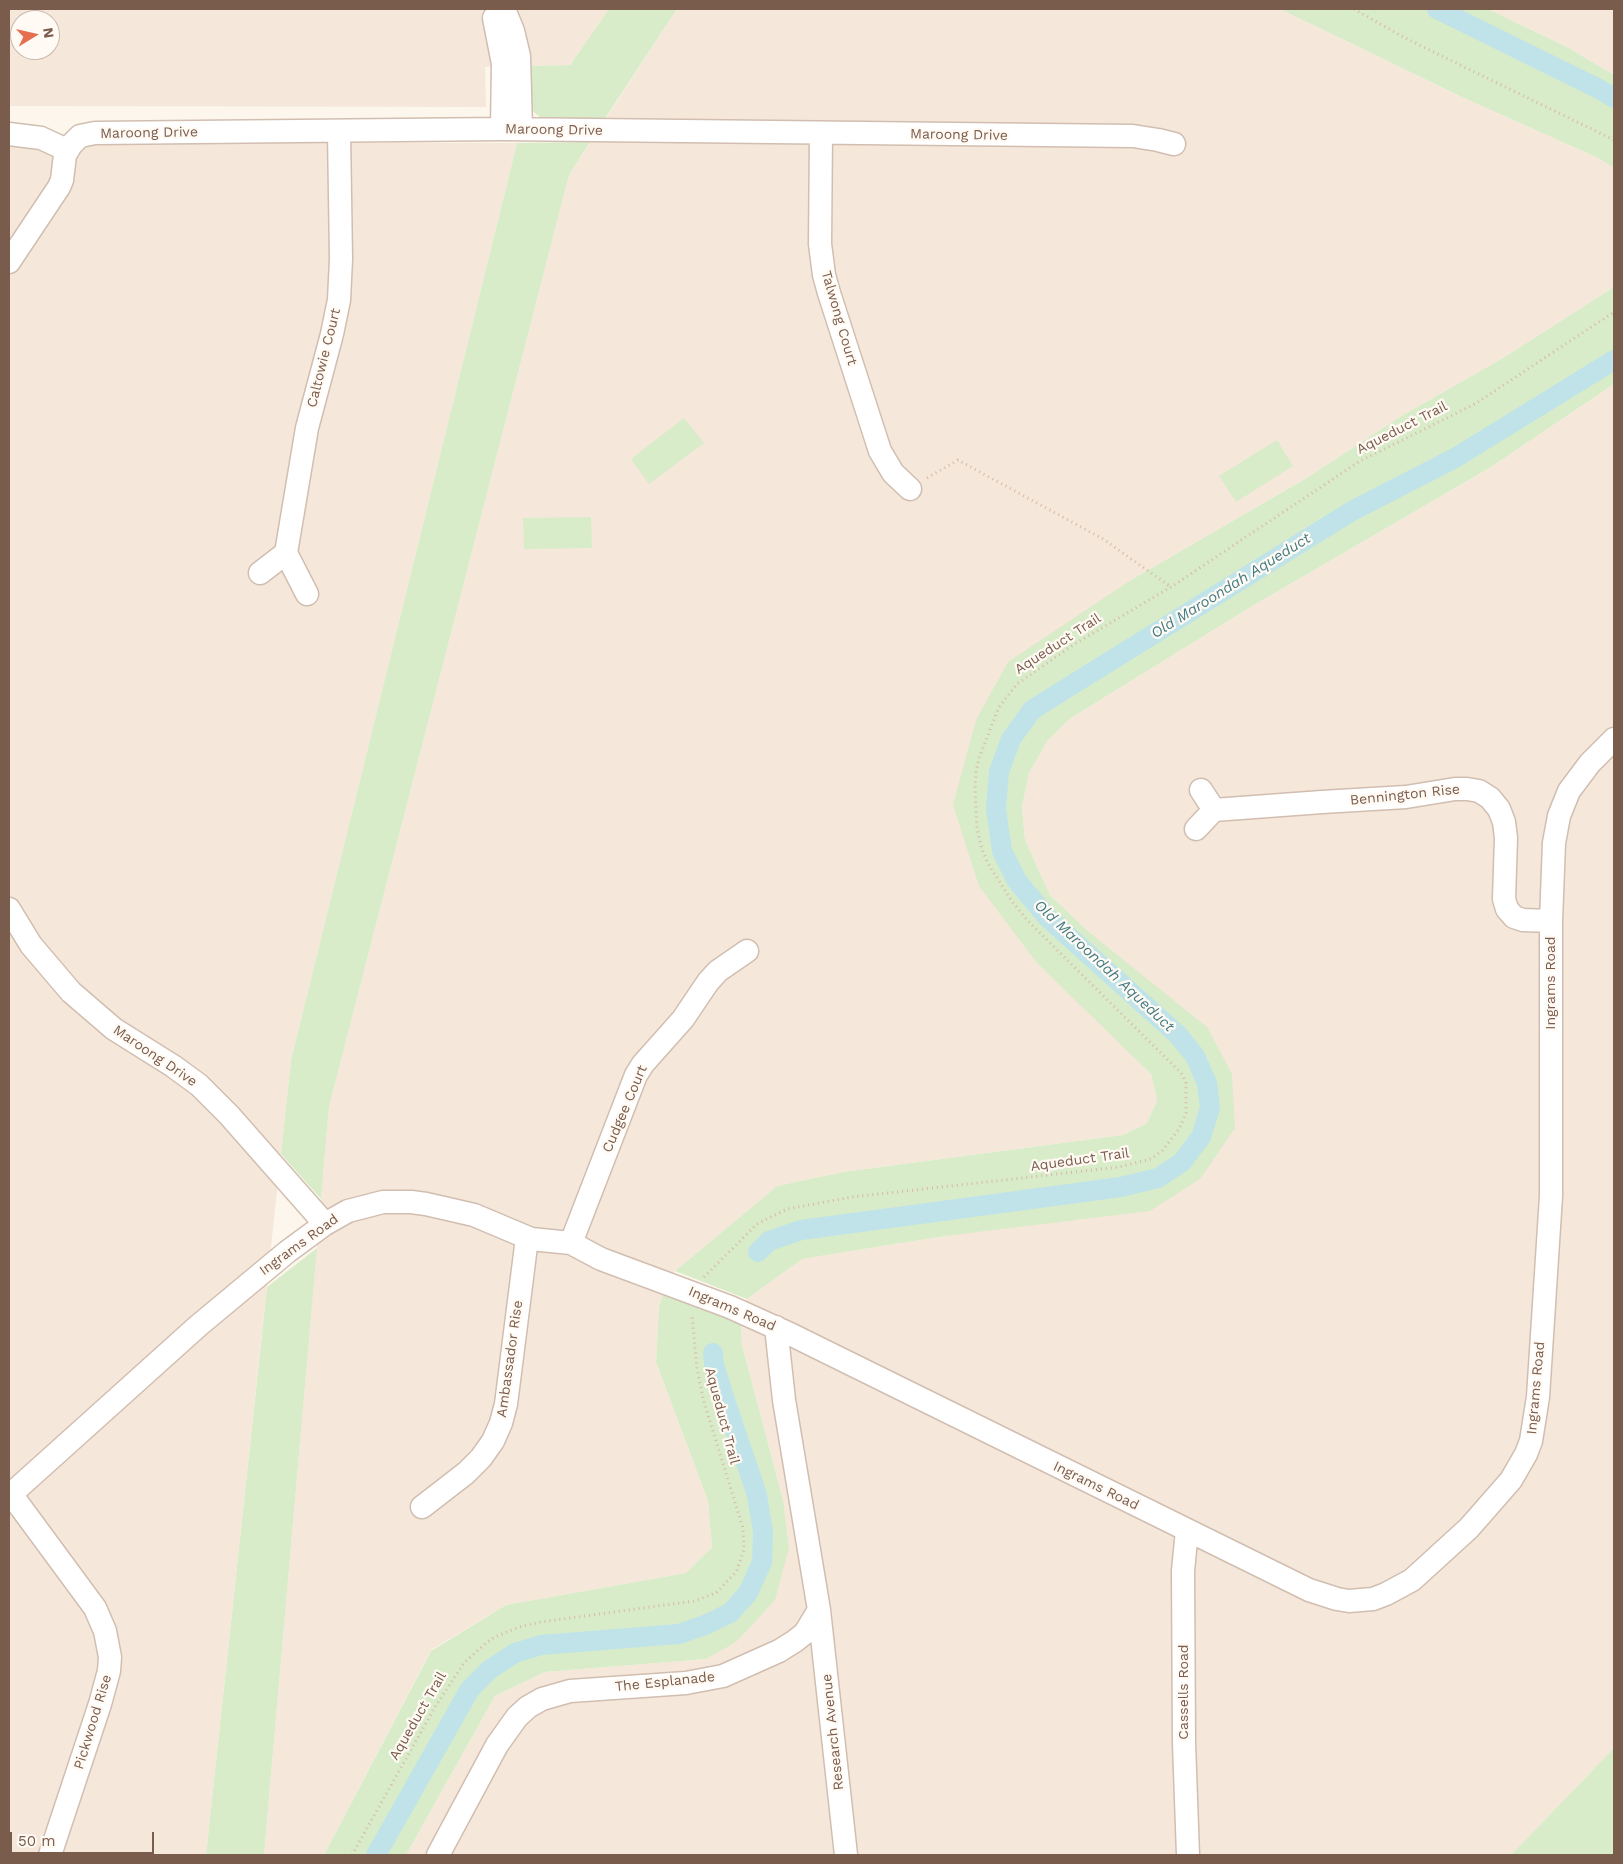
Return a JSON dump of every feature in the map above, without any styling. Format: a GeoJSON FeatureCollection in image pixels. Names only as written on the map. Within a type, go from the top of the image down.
{"type":"FeatureCollection","features":[{"type":"Feature","properties":{"kind":"street"},"geometry":{"type":"LineString","coordinates":[[491,9],[496,23],[502,58],[511,129]]}},
{"type":"Feature","properties":{"kind":"street"},"geometry":{"type":"LineString","coordinates":[[504,9],[513,31],[519,56],[511,129]]}},
{"type":"Feature","properties":{"kind":"street","name":"Maroong Drive"},"geometry":{"type":"LineString","coordinates":[[67,150],[80,136],[95,133],[511,129],[1133,136],[1174,144]]}},
{"type":"Feature","properties":{"kind":"street","name":"Caltowie Court"},"geometry":{"type":"LineString","coordinates":[[286,553],[307,428],[339,300],[341,259],[339,132]]}},
{"type":"Feature","properties":{"kind":"street","name":"Talwong Court"},"geometry":{"type":"LineString","coordinates":[[821,133],[820,226],[824,275],[880,451],[893,473],[910,488]]}},
{"type":"Feature","properties":{"kind":"street"},"geometry":{"type":"LineString","coordinates":[[9,134],[41,138],[67,150],[64,156],[62,180],[59,187],[9,262]]}},
{"type":"Feature","properties":{"kind":"street"},"geometry":{"type":"LineString","coordinates":[[260,573],[286,553],[306,594]]}},
{"type":"Feature","properties":{"kind":"street","name":"Ingrams Road"},"geometry":{"type":"LineString","coordinates":[[10,1495],[198,1326],[287,1252],[325,1224],[359,1207],[384,1202],[411,1202],[443,1207],[474,1215],[526,1238],[571,1242],[601,1258],[690,1291],[776,1327],[1309,1590],[1337,1600],[1367,1600],[1398,1588],[1422,1572],[1469,1528],[1499,1496],[1518,1468],[1531,1441],[1536,1414],[1550,1217],[1550,921],[1554,843],[1564,803],[1576,780],[1614,739]]}},
{"type":"Feature","properties":{"kind":"street","name":"Bennington Rise"},"geometry":{"type":"LineString","coordinates":[[1214,810],[1406,798],[1455,789],[1479,791],[1490,798],[1499,809],[1504,822],[1506,838],[1504,899],[1507,909],[1514,917],[1523,920],[1550,921]]}},
{"type":"Feature","properties":{"kind":"street"},"geometry":{"type":"LineString","coordinates":[[1196,829],[1214,810],[1201,790]]}},
{"type":"Feature","properties":{"kind":"street","name":"Maroong Drive"},"geometry":{"type":"LineString","coordinates":[[9,909],[31,945],[71,992],[114,1028],[173,1066],[198,1085],[229,1114],[325,1224]]}},
{"type":"Feature","properties":{"kind":"street","name":"Cudgee Court"},"geometry":{"type":"LineString","coordinates":[[571,1242],[642,1064],[683,1019],[708,982],[718,971],[747,951]]}},
{"type":"Feature","properties":{"kind":"street","name":"Ambassador Rise"},"geometry":{"type":"LineString","coordinates":[[422,1507],[466,1473],[481,1458],[493,1441],[501,1423],[506,1404],[526,1238]]}},
{"type":"Feature","properties":{"kind":"street"},"geometry":{"type":"LineString","coordinates":[[776,1327],[784,1400],[819,1610]]}},
{"type":"Feature","properties":{"kind":"street","name":"Pickwood Rise"},"geometry":{"type":"LineString","coordinates":[[10,1495],[95,1608],[105,1631],[110,1657],[109,1671],[100,1704],[50,1855]]}},
{"type":"Feature","properties":{"kind":"street","name":"Cassells Road"},"geometry":{"type":"LineString","coordinates":[[1187,1530],[1183,1557],[1183,1580],[1184,1743],[1188,1855]]}},
{"type":"Feature","properties":{"kind":"street","name":"The Esplanade"},"geometry":{"type":"LineString","coordinates":[[438,1855],[497,1745],[517,1717],[528,1707],[542,1699],[570,1691],[686,1683],[723,1676],[771,1655],[795,1641],[805,1633],[819,1610]]}},
{"type":"Feature","properties":{"kind":"street","name":"Research Avenue"},"geometry":{"type":"LineString","coordinates":[[819,1610],[846,1855]]}},
{"type":"Feature","properties":{"kind":"path"},"geometry":{"type":"LineString","coordinates":[[1354,9],[1405,38],[1614,140]]}},
{"type":"Feature","properties":{"kind":"path","name":"Aqueduct Trail"},"geometry":{"type":"LineString","coordinates":[[352,1855],[435,1706],[464,1663],[486,1643],[506,1632],[535,1623],[694,1601],[716,1593],[736,1572],[744,1550],[743,1528],[704,1402],[697,1369],[690,1291],[757,1224],[787,1209],[852,1197],[1119,1167],[1151,1159],[1162,1151],[1175,1135],[1186,1113],[1186,1083],[1181,1073],[1027,920],[1015,906],[987,862],[981,846],[977,828],[975,790],[979,758],[999,707],[1017,684],[1073,645],[1171,587],[1360,461],[1474,404],[1614,312]]}},
{"type":"Feature","properties":{"kind":"path"},"geometry":{"type":"LineString","coordinates":[[910,488],[958,460],[1103,538],[1171,587]]}},
{"type":"Feature","properties":{"kind":"shaded area"},"geometry":{"type":"Polygon","coordinates":[[[9,9],[609,9],[570,65],[485,67],[486,107],[9,106],[9,9]]]}},
{"type":"Feature","properties":{"kind":"shaded area"},"geometry":{"type":"Polygon","coordinates":[[[677,9],[1280,9],[1464,98],[1598,158],[1614,168],[1614,287],[1503,358],[1403,415],[1305,479],[1131,580],[953,805],[1131,1053],[1151,1074],[1157,1100],[1147,1123],[1123,1135],[843,1172],[777,1186],[675,1271],[659,1306],[656,1362],[708,1501],[712,1547],[686,1573],[506,1605],[431,1650],[324,1855],[264,1855],[329,1107],[569,175],[677,9]]]}},
{"type":"Feature","properties":{"kind":"shaded area"},"geometry":{"type":"Polygon","coordinates":[[[1488,9],[1614,9],[1614,75],[1569,48],[1488,9]]]}},
{"type":"Feature","properties":{"kind":"shaded area"},"geometry":{"type":"Polygon","coordinates":[[[9,142],[517,143],[291,1060],[206,1855],[9,1855],[9,142]]]}},
{"type":"Feature","properties":{"kind":"shaded area"},"geometry":{"type":"Polygon","coordinates":[[[1614,384],[1614,1748],[1511,1855],[406,1855],[495,1696],[545,1672],[706,1659],[783,1500],[742,1345],[741,1321],[747,1299],[802,1259],[945,1236],[1200,1179],[1090,933],[1050,895],[1025,840],[1022,807],[1029,773],[1048,740],[1071,718],[1249,608],[1491,467],[1614,384]]]}},
{"type":"Feature","properties":{"kind":"green space"},"geometry":{"type":"Polygon","coordinates":[[[609,9],[677,9],[604,120],[542,119],[528,107],[529,66],[570,65],[609,9]]]}},
{"type":"Feature","properties":{"kind":"green space"},"geometry":{"type":"Polygon","coordinates":[[[1280,9],[1488,9],[1569,48],[1614,75],[1614,168],[1598,158],[1464,98],[1280,9]]]}},
{"type":"Feature","properties":{"kind":"green space"},"geometry":{"type":"Polygon","coordinates":[[[590,142],[569,175],[329,1107],[321,1199],[281,1154],[291,1060],[517,143],[590,142]]]}},
{"type":"Feature","properties":{"kind":"green space"},"geometry":{"type":"Polygon","coordinates":[[[1614,287],[1614,384],[1491,467],[1249,608],[1071,718],[1048,740],[1029,773],[1022,807],[1025,840],[1050,895],[1090,933],[1207,1027],[1232,1074],[1235,1128],[1200,1179],[1150,1211],[945,1236],[802,1259],[747,1299],[675,1271],[777,1186],[843,1172],[1123,1135],[1147,1123],[1157,1100],[1151,1074],[1037,963],[979,886],[953,805],[976,720],[1008,662],[1131,580],[1305,479],[1403,415],[1503,358],[1614,287]]]}},
{"type":"Feature","properties":{"kind":"green space"},"geometry":{"type":"Polygon","coordinates":[[[684,418],[704,443],[649,484],[631,459],[684,418]]]}},
{"type":"Feature","properties":{"kind":"green space"},"geometry":{"type":"Polygon","coordinates":[[[1277,440],[1293,466],[1236,502],[1219,476],[1277,440]]]}},
{"type":"Feature","properties":{"kind":"green space"},"geometry":{"type":"Polygon","coordinates":[[[591,517],[592,548],[524,549],[523,518],[591,517]]]}},
{"type":"Feature","properties":{"kind":"green space"},"geometry":{"type":"Polygon","coordinates":[[[317,1248],[264,1855],[206,1855],[267,1287],[317,1248]]]}},
{"type":"Feature","properties":{"kind":"green space"},"geometry":{"type":"Polygon","coordinates":[[[664,1294],[741,1321],[742,1345],[783,1500],[789,1548],[775,1600],[736,1642],[706,1659],[545,1672],[495,1696],[406,1855],[324,1855],[431,1651],[506,1605],[686,1573],[712,1547],[708,1501],[656,1362],[659,1306],[664,1294]]]}},
{"type":"Feature","properties":{"kind":"green space"},"geometry":{"type":"Polygon","coordinates":[[[1614,1748],[1614,1855],[1511,1855],[1614,1748]]]}},
{"type":"Feature","properties":{"kind":"waterway","name":"Old Maroondah Aqueduct"},"geometry":{"type":"LineString","coordinates":[[1437,9],[1614,98]]}},
{"type":"Feature","properties":{"kind":"waterway","name":"Old Maroondah Aqueduct"},"geometry":{"type":"LineString","coordinates":[[758,1252],[769,1241],[801,1230],[1121,1187],[1158,1178],[1182,1162],[1201,1137],[1210,1108],[1207,1083],[1195,1056],[1178,1035],[1047,917],[1017,881],[1002,851],[996,809],[999,772],[1011,739],[1032,710],[1352,511],[1455,458],[1614,360]]}},
{"type":"Feature","properties":{"kind":"waterway","name":"Old Maroondah Aqueduct"},"geometry":{"type":"LineString","coordinates":[[376,1855],[470,1689],[489,1670],[515,1653],[541,1645],[679,1634],[705,1625],[730,1613],[748,1593],[762,1562],[763,1532],[757,1495],[723,1394],[714,1364],[713,1353]]}}]}
